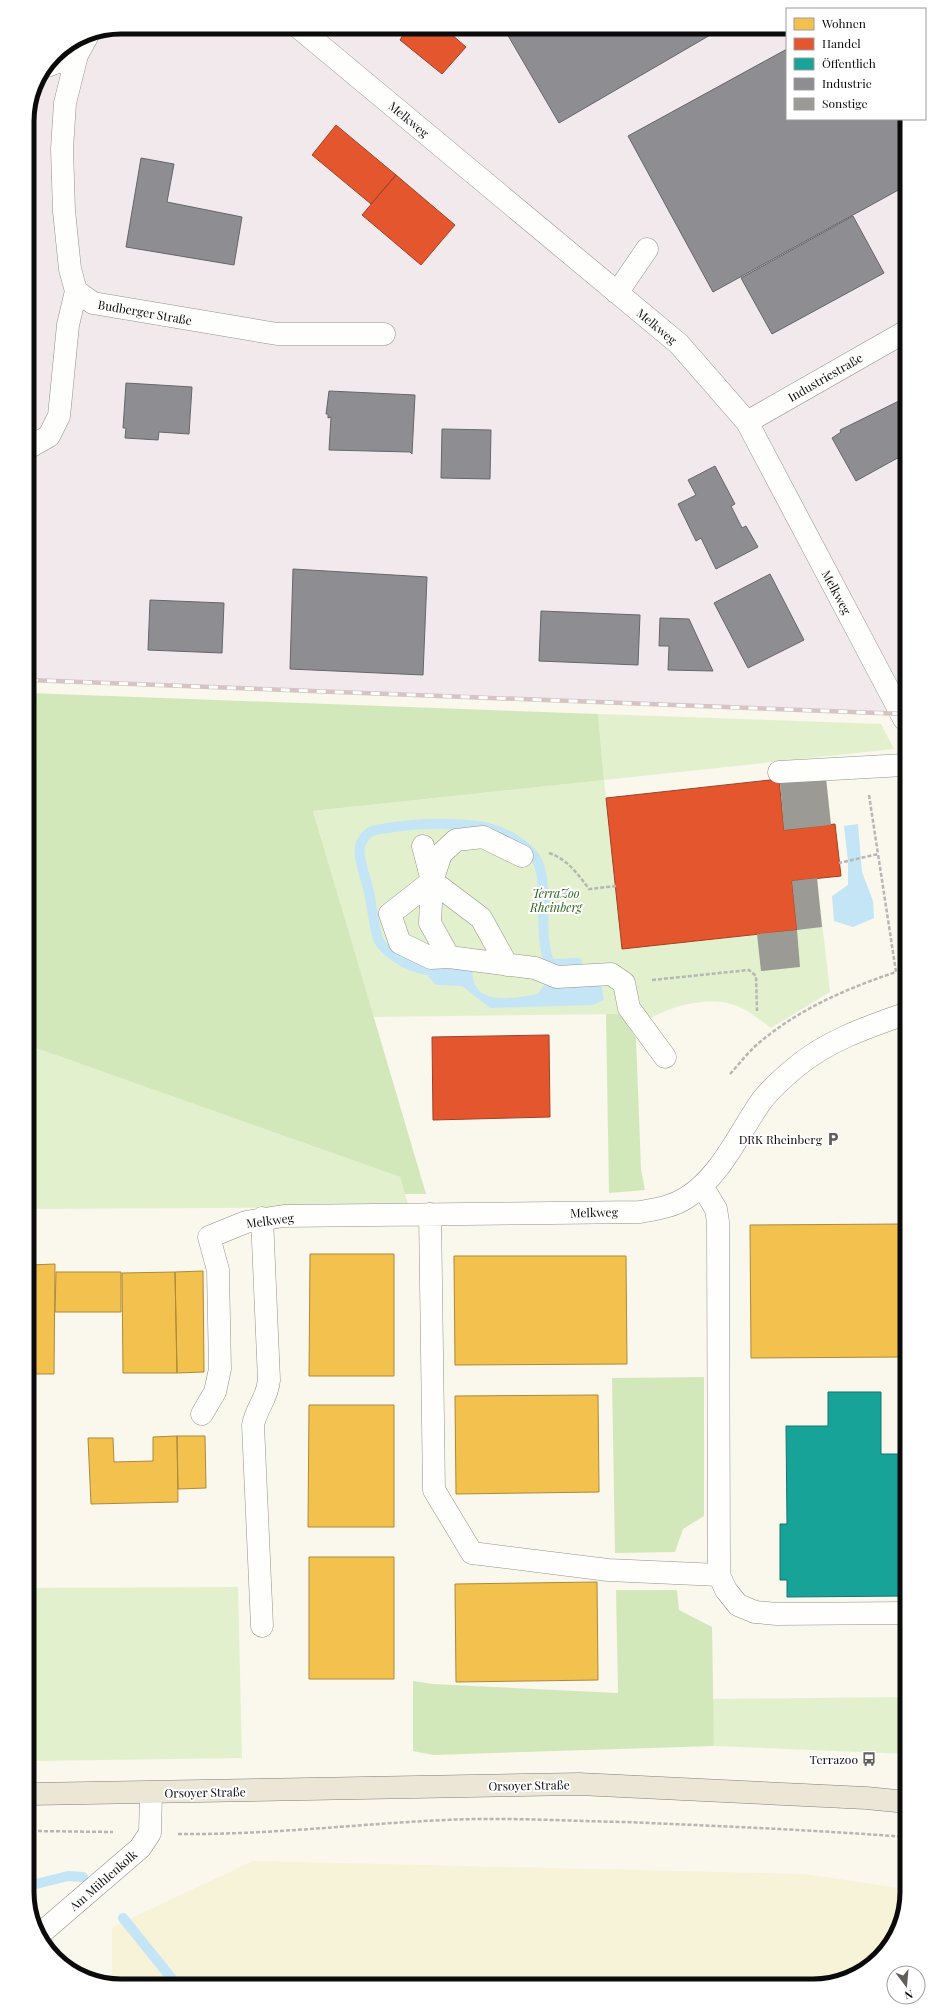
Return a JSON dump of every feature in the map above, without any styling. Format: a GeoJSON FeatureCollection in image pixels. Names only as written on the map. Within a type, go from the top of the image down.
{"type":"FeatureCollection","features":[{"type":"Feature","properties":{"kind":"main road","name":"Orsoyer Straße"},"geometry":{"type":"LineString","coordinates":[[34,1794],[579,1784],[866,1798],[900,1801]]}},
{"type":"Feature","properties":{"kind":"street","name":"Melkweg"},"geometry":{"type":"LineString","coordinates":[[306,34],[679,344],[747,422],[900,711]]}},
{"type":"Feature","properties":{"kind":"street"},"geometry":{"type":"LineString","coordinates":[[34,445],[49,436],[59,416],[68,325],[76,291],[70,269],[64,211],[62,149],[65,103],[77,55],[84,42]]}},
{"type":"Feature","properties":{"kind":"street"},"geometry":{"type":"LineString","coordinates":[[56,63],[77,55]]}},
{"type":"Feature","properties":{"kind":"street"},"geometry":{"type":"LineString","coordinates":[[617,293],[647,249]]}},
{"type":"Feature","properties":{"kind":"street","name":"Budberger Straße"},"geometry":{"type":"LineString","coordinates":[[76,291],[92,304],[277,334],[384,334]]}},
{"type":"Feature","properties":{"kind":"street","name":"Industriestraße"},"geometry":{"type":"LineString","coordinates":[[747,422],[900,335]]}},
{"type":"Feature","properties":{"kind":"street"},"geometry":{"type":"LineString","coordinates":[[779,772],[900,765]]}},
{"type":"Feature","properties":{"kind":"street"},"geometry":{"type":"LineString","coordinates":[[449,957],[430,923],[432,881],[441,854],[456,840],[483,837],[522,856]]}},
{"type":"Feature","properties":{"kind":"street"},"geometry":{"type":"LineString","coordinates":[[423,846],[432,881],[481,918],[507,964]]}},
{"type":"Feature","properties":{"kind":"street"},"geometry":{"type":"LineString","coordinates":[[432,881],[390,914],[400,943],[431,958],[449,957],[535,968],[557,977],[611,974],[624,984],[629,1008],[665,1057]]}},
{"type":"Feature","properties":{"kind":"street","name":"Melkweg"},"geometry":{"type":"LineString","coordinates":[[202,1414],[215,1392],[220,1369],[218,1270],[208,1237],[230,1227],[262,1218],[284,1216],[640,1212],[667,1207],[686,1199],[702,1186],[717,1168],[761,1101],[797,1067],[828,1045],[869,1026],[900,1015]]}},
{"type":"Feature","properties":{"kind":"street"},"geometry":{"type":"LineString","coordinates":[[702,1186],[716,1209],[718,1222],[719,1575],[726,1590],[738,1604],[755,1612],[777,1614],[900,1613]]}},
{"type":"Feature","properties":{"kind":"street"},"geometry":{"type":"LineString","coordinates":[[430,1214],[434,1490],[472,1553],[608,1570],[719,1575]]}},
{"type":"Feature","properties":{"kind":"street"},"geometry":{"type":"LineString","coordinates":[[262,1218],[269,1380],[265,1400],[256,1414],[253,1425],[262,1626]]}},
{"type":"Feature","properties":{"kind":"street"},"geometry":{"type":"LineString","coordinates":[[150,1833],[151,1793]]}},
{"type":"Feature","properties":{"kind":"street","name":"Am Mühlenkolk"},"geometry":{"type":"LineString","coordinates":[[43,1931],[140,1848],[150,1833]]}},
{"type":"Feature","properties":{"kind":"path"},"geometry":{"type":"LineString","coordinates":[[730,1074],[758,1043],[813,1006],[855,986],[896,972],[864,767]]}},
{"type":"Feature","properties":{"kind":"path"},"geometry":{"type":"LineString","coordinates":[[544,852],[555,855],[573,868],[589,889],[616,886]]}},
{"type":"Feature","properties":{"kind":"path"},"geometry":{"type":"LineString","coordinates":[[840,863],[878,854]]}},
{"type":"Feature","properties":{"kind":"path"},"geometry":{"type":"LineString","coordinates":[[624,984],[749,970],[756,976],[757,1011]]}},
{"type":"Feature","properties":{"kind":"path"},"geometry":{"type":"LineString","coordinates":[[34,1831],[224,1834],[447,1820],[560,1820],[801,1829],[900,1836]]}},
{"type":"Feature","properties":{"kind":"shaded area"},"geometry":{"type":"Polygon","coordinates":[[[115,34],[786,34],[786,120],[900,120],[900,693],[890,693],[900,714],[34,680],[34,115],[37,98],[41,87],[55,64],[64,55],[82,43],[115,34]]]}},
{"type":"Feature","properties":{"kind":"shaded area"},"geometry":{"type":"Polygon","coordinates":[[[253,1861],[804,1874],[900,1888],[897,1915],[891,1931],[879,1949],[870,1958],[852,1970],[836,1976],[813,1979],[115,1979],[112,1978],[112,1927],[253,1861]]]}},
{"type":"Feature","properties":{"kind":"green space"},"geometry":{"type":"Polygon","coordinates":[[[34,693],[598,714],[604,780],[313,811],[426,1194],[405,1194],[400,1177],[34,1047],[34,693]]]}},
{"type":"Feature","properties":{"kind":"green space"},"geometry":{"type":"Polygon","coordinates":[[[598,714],[881,724],[894,749],[604,780],[598,714]]]}},
{"type":"Feature","properties":{"kind":"green space","name":"TerraZoo Rheinberg"},"geometry":{"type":"Polygon","coordinates":[[[826,778],[831,825],[835,824],[841,876],[817,879],[830,992],[771,1028],[737,1006],[714,1002],[690,1004],[667,1010],[647,1020],[629,1008],[620,1014],[373,1017],[313,811],[604,780],[606,798],[779,779],[780,783],[826,778]]]}},
{"type":"Feature","properties":{"kind":"green space"},"geometry":{"type":"Polygon","coordinates":[[[606,1014],[620,1014],[636,1038],[641,1169],[645,1190],[609,1193],[606,1014]]]}},
{"type":"Feature","properties":{"kind":"green space"},"geometry":{"type":"Polygon","coordinates":[[[34,1047],[400,1177],[409,1207],[34,1209],[34,1047]]]}},
{"type":"Feature","properties":{"kind":"green space"},"geometry":{"type":"Polygon","coordinates":[[[704,1377],[704,1516],[683,1529],[675,1552],[615,1553],[612,1378],[704,1377]]]}},
{"type":"Feature","properties":{"kind":"green space"},"geometry":{"type":"Polygon","coordinates":[[[238,1587],[242,1758],[34,1761],[34,1588],[238,1587]]]}},
{"type":"Feature","properties":{"kind":"green space"},"geometry":{"type":"Polygon","coordinates":[[[616,1590],[677,1590],[679,1610],[712,1627],[714,1746],[433,1755],[413,1751],[413,1681],[433,1684],[618,1693],[616,1590]]]}},
{"type":"Feature","properties":{"kind":"green space"},"geometry":{"type":"Polygon","coordinates":[[[900,1697],[900,1754],[714,1746],[712,1699],[900,1697]]]}},
{"type":"Feature","properties":{"kind":"water"},"geometry":{"type":"Polygon","coordinates":[[[858,824],[862,872],[873,901],[874,918],[853,927],[834,921],[832,896],[848,885],[848,861],[844,826],[858,824]]]}},
{"type":"Feature","properties":{"kind":"water"},"geometry":{"type":"Polygon","coordinates":[[[433,961],[472,969],[473,980],[478,990],[493,997],[522,997],[538,994],[543,986],[588,983],[602,987],[604,1000],[593,1005],[490,1008],[462,986],[436,985],[428,976],[433,961]]]}},
{"type":"Feature","properties":{"kind":"building: Wohnen"},"geometry":{"type":"Polygon","coordinates":[[[900,1224],[900,1357],[751,1358],[750,1225],[900,1224]]]}},
{"type":"Feature","properties":{"kind":"building: Wohnen"},"geometry":{"type":"Polygon","coordinates":[[[310,1254],[394,1254],[394,1376],[309,1376],[310,1254]]]}},
{"type":"Feature","properties":{"kind":"building: Wohnen"},"geometry":{"type":"Polygon","coordinates":[[[454,1256],[626,1256],[627,1364],[455,1365],[454,1256]]]}},
{"type":"Feature","properties":{"kind":"building: Wohnen"},"geometry":{"type":"Polygon","coordinates":[[[55,1264],[54,1374],[34,1374],[34,1265],[55,1264]]]}},
{"type":"Feature","properties":{"kind":"building: Wohnen"},"geometry":{"type":"Polygon","coordinates":[[[203,1271],[204,1372],[177,1373],[175,1272],[203,1271]]]}},
{"type":"Feature","properties":{"kind":"building: Wohnen"},"geometry":{"type":"Polygon","coordinates":[[[56,1272],[121,1272],[121,1312],[55,1312],[56,1272]]]}},
{"type":"Feature","properties":{"kind":"building: Wohnen"},"geometry":{"type":"Polygon","coordinates":[[[175,1272],[177,1373],[123,1373],[122,1273],[175,1272]]]}},
{"type":"Feature","properties":{"kind":"building: Wohnen"},"geometry":{"type":"Polygon","coordinates":[[[598,1395],[599,1492],[456,1494],[455,1396],[598,1395]]]}},
{"type":"Feature","properties":{"kind":"building: Wohnen"},"geometry":{"type":"Polygon","coordinates":[[[309,1405],[394,1405],[394,1527],[308,1527],[309,1405]]]}},
{"type":"Feature","properties":{"kind":"building: Wohnen"},"geometry":{"type":"Polygon","coordinates":[[[177,1436],[205,1436],[206,1488],[178,1489],[177,1436]]]}},
{"type":"Feature","properties":{"kind":"building: Wohnen"},"geometry":{"type":"Polygon","coordinates":[[[177,1436],[178,1502],[91,1504],[88,1438],[113,1438],[114,1462],[153,1461],[153,1437],[177,1436]]]}},
{"type":"Feature","properties":{"kind":"building: Wohnen"},"geometry":{"type":"Polygon","coordinates":[[[309,1557],[394,1557],[394,1679],[309,1679],[309,1557]]]}},
{"type":"Feature","properties":{"kind":"building: Wohnen"},"geometry":{"type":"Polygon","coordinates":[[[597,1582],[598,1680],[456,1682],[455,1584],[597,1582]]]}},
{"type":"Feature","properties":{"kind":"building: Handel"},"geometry":{"type":"Polygon","coordinates":[[[403,34],[451,34],[466,47],[442,74],[400,40],[403,34]]]}},
{"type":"Feature","properties":{"kind":"building: Handel"},"geometry":{"type":"Polygon","coordinates":[[[336,125],[396,175],[371,204],[312,155],[336,125]]]}},
{"type":"Feature","properties":{"kind":"building: Handel"},"geometry":{"type":"Polygon","coordinates":[[[396,175],[455,225],[421,265],[362,215],[396,175]]]}},
{"type":"Feature","properties":{"kind":"building: Handel"},"geometry":{"type":"Polygon","coordinates":[[[779,779],[784,830],[835,824],[841,876],[792,881],[797,930],[622,949],[606,798],[779,779]]]}},
{"type":"Feature","properties":{"kind":"building: Handel"},"geometry":{"type":"Polygon","coordinates":[[[549,1035],[550,1117],[433,1120],[432,1037],[549,1035]]]}},
{"type":"Feature","properties":{"kind":"building: Öffentlich"},"geometry":{"type":"Polygon","coordinates":[[[828,1392],[881,1392],[881,1454],[900,1454],[900,1596],[787,1597],[787,1580],[780,1580],[780,1524],[787,1524],[786,1426],[828,1426],[828,1392]]]}},
{"type":"Feature","properties":{"kind":"building: Industrie"},"geometry":{"type":"Polygon","coordinates":[[[507,34],[712,34],[559,123],[507,34]]]}},
{"type":"Feature","properties":{"kind":"building: Industrie"},"geometry":{"type":"Polygon","coordinates":[[[786,50],[786,120],[900,120],[900,189],[713,292],[628,136],[786,50]]]}},
{"type":"Feature","properties":{"kind":"building: Industrie"},"geometry":{"type":"Polygon","coordinates":[[[141,158],[174,164],[167,202],[242,217],[234,265],[126,247],[141,158]]]}},
{"type":"Feature","properties":{"kind":"building: Industrie"},"geometry":{"type":"Polygon","coordinates":[[[853,216],[884,273],[772,334],[741,278],[853,216]]]}},
{"type":"Feature","properties":{"kind":"building: Industrie"},"geometry":{"type":"Polygon","coordinates":[[[126,383],[192,387],[189,434],[159,432],[158,440],[125,438],[126,428],[123,428],[126,383]]]}},
{"type":"Feature","properties":{"kind":"building: Industrie"},"geometry":{"type":"Polygon","coordinates":[[[329,391],[415,395],[412,454],[410,452],[329,450],[331,417],[328,418],[328,414],[326,414],[329,391]]]}},
{"type":"Feature","properties":{"kind":"building: Industrie"},"geometry":{"type":"Polygon","coordinates":[[[900,400],[900,457],[856,481],[832,438],[841,432],[840,430],[900,400]]]}},
{"type":"Feature","properties":{"kind":"building: Industrie"},"geometry":{"type":"Polygon","coordinates":[[[442,429],[491,430],[490,479],[441,478],[442,429]]]}},
{"type":"Feature","properties":{"kind":"building: Industrie"},"geometry":{"type":"Polygon","coordinates":[[[715,466],[735,504],[731,506],[742,528],[746,526],[758,547],[716,569],[701,538],[696,541],[678,504],[696,495],[688,480],[715,466]]]}},
{"type":"Feature","properties":{"kind":"building: Industrie"},"geometry":{"type":"Polygon","coordinates":[[[293,569],[427,577],[423,675],[290,669],[293,569]]]}},
{"type":"Feature","properties":{"kind":"building: Industrie"},"geometry":{"type":"Polygon","coordinates":[[[770,574],[804,640],[748,668],[714,603],[770,574]]]}},
{"type":"Feature","properties":{"kind":"building: Industrie"},"geometry":{"type":"Polygon","coordinates":[[[150,600],[224,603],[222,653],[148,650],[150,600]]]}},
{"type":"Feature","properties":{"kind":"building: Industrie"},"geometry":{"type":"Polygon","coordinates":[[[541,611],[640,615],[638,665],[539,661],[541,611]]]}},
{"type":"Feature","properties":{"kind":"building: Industrie"},"geometry":{"type":"Polygon","coordinates":[[[660,618],[689,619],[713,671],[668,670],[669,646],[659,646],[660,618]]]}},
{"type":"Feature","properties":{"kind":"building: Sonstige"},"geometry":{"type":"Polygon","coordinates":[[[826,778],[831,825],[784,830],[780,783],[826,778]]]}},
{"type":"Feature","properties":{"kind":"building: Sonstige"},"geometry":{"type":"Polygon","coordinates":[[[817,878],[822,927],[797,930],[792,881],[817,878]]]}},
{"type":"Feature","properties":{"kind":"building: Sonstige"},"geometry":{"type":"Polygon","coordinates":[[[797,930],[800,967],[761,971],[757,934],[797,930]]]}},
{"type":"Feature","properties":{"kind":"waterway"},"geometry":{"type":"LineString","coordinates":[[430,970],[416,967],[402,961],[388,952],[379,941],[360,857],[360,845],[362,841],[368,834],[377,829],[411,825],[460,824],[491,829],[505,834],[519,842],[535,857],[540,867],[543,893],[544,937],[550,964],[577,963],[581,977]]}},
{"type":"Feature","properties":{"kind":"waterway"},"geometry":{"type":"LineString","coordinates":[[34,1884],[68,1876],[83,1877]]}},
{"type":"Feature","properties":{"kind":"waterway"},"geometry":{"type":"LineString","coordinates":[[123,1918],[172,1979]]}},
{"type":"Feature","properties":{"kind":"railway"},"geometry":{"type":"LineString","coordinates":[[34,680],[900,714]]}},
{"type":"Feature","properties":{"kind":"place","name":"DRK Rheinberg"},"geometry":{"type":"Point","coordinates":[833,1139]}},
{"type":"Feature","properties":{"kind":"place","name":"Terrazoo"},"geometry":{"type":"Point","coordinates":[869,1759]}}]}
